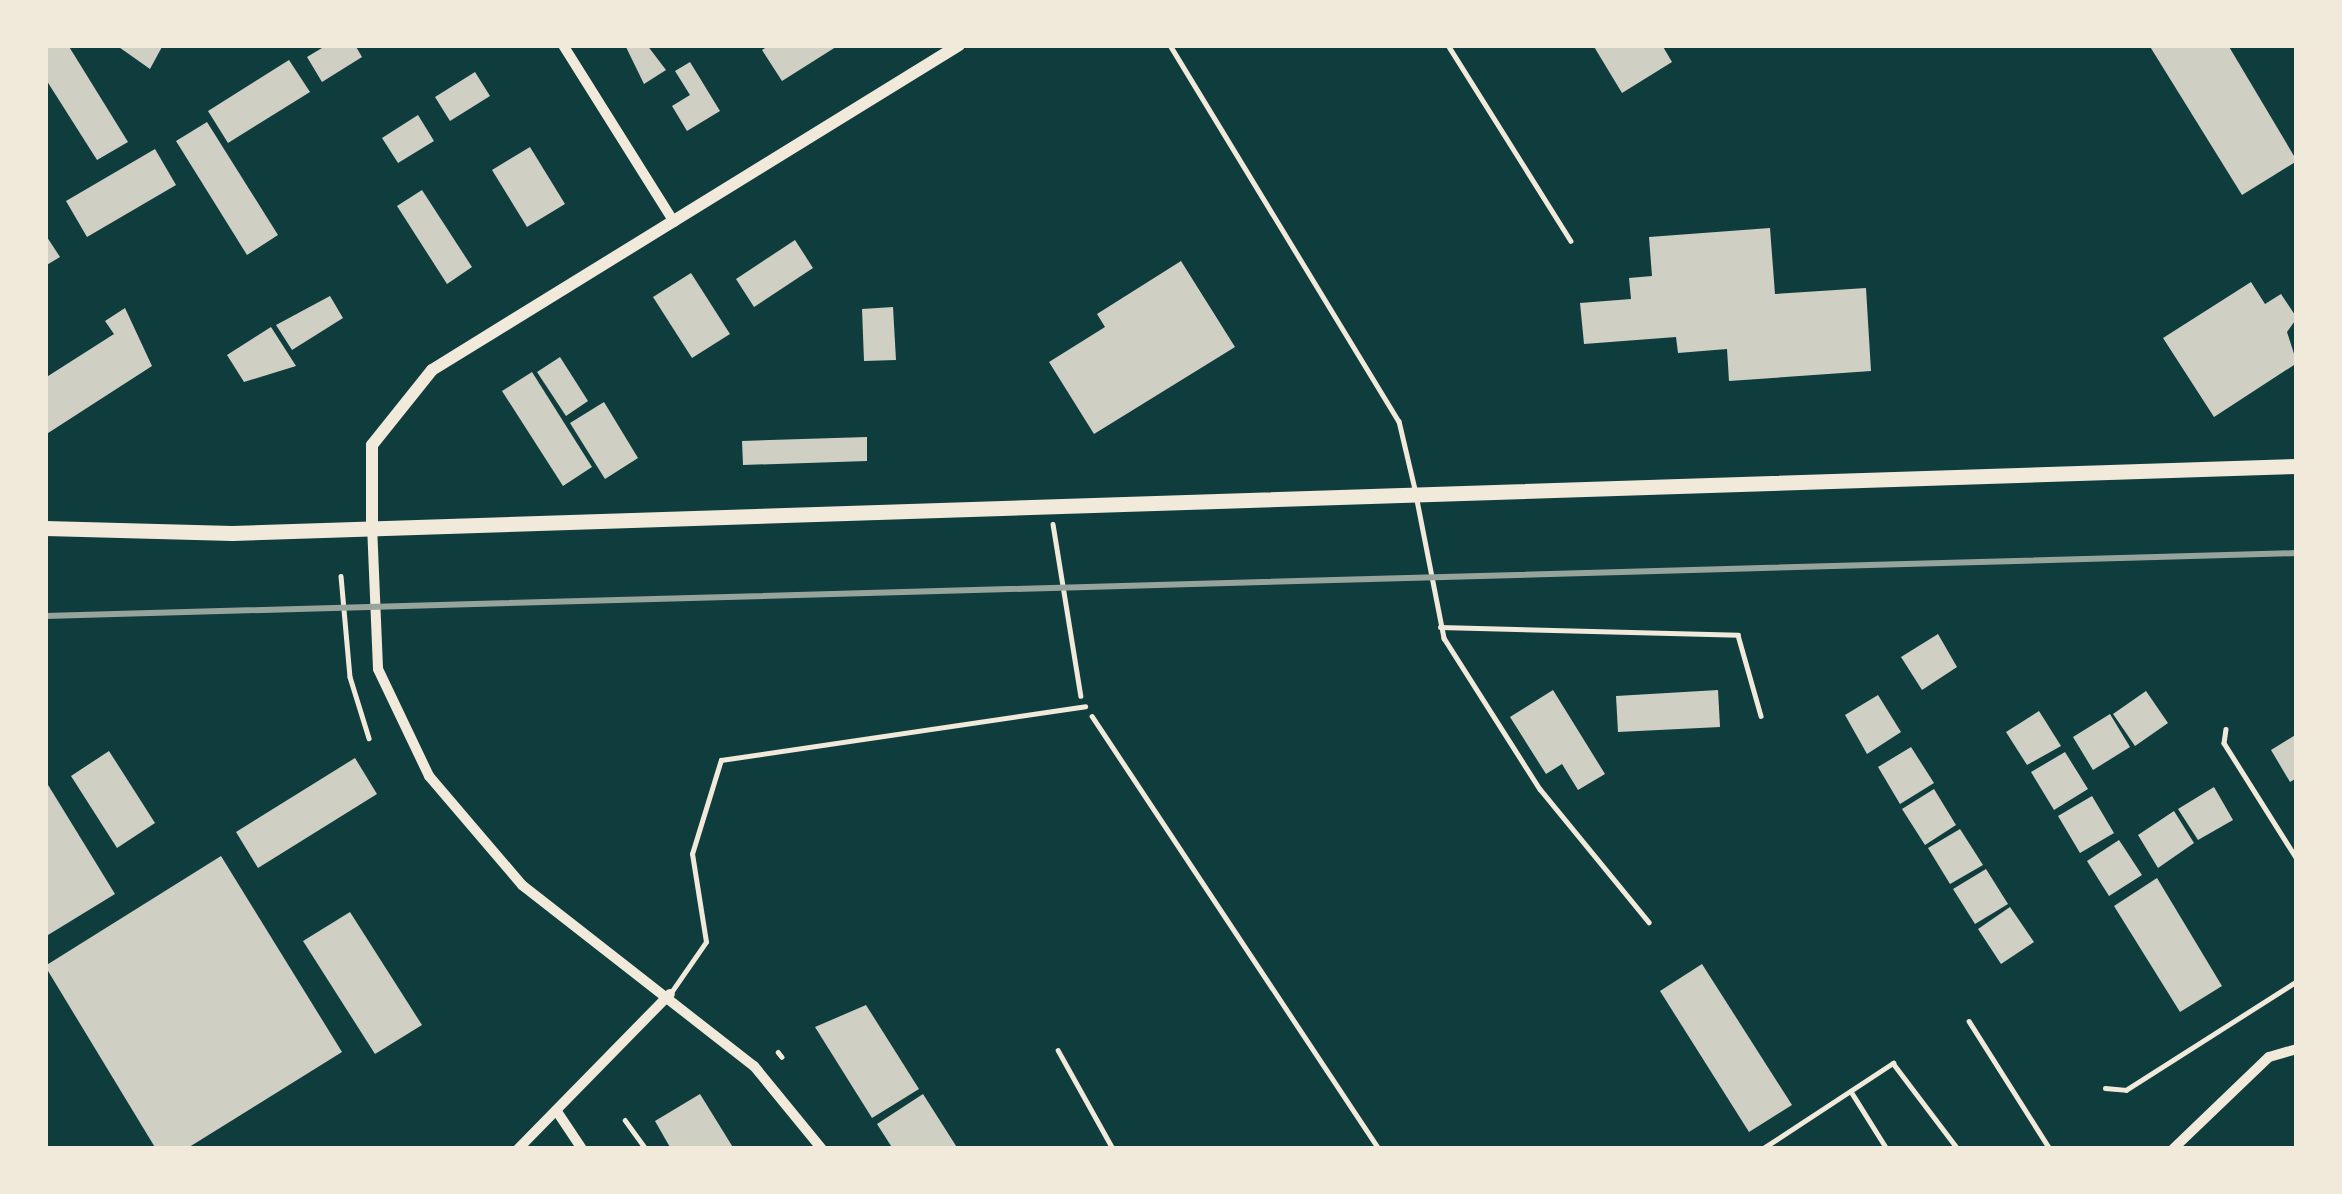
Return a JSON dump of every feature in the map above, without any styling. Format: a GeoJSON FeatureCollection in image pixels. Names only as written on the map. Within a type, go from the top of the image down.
{"type":"FeatureCollection","features":[{"type":"Feature","properties":{"kind":"main road"},"geometry":{"type":"LineString","coordinates":[[45,528],[174,534],[372,522],[1051,500],[2297,466]]}},
{"type":"Feature","properties":{"kind":"street"},"geometry":{"type":"LineString","coordinates":[[563,45],[674,222]]}},
{"type":"Feature","properties":{"kind":"street"},"geometry":{"type":"LineString","coordinates":[[822,1149],[759,1070],[670,994],[522,885],[429,776],[378,669],[372,445],[406,392],[959,45]]}},
{"type":"Feature","properties":{"kind":"street"},"geometry":{"type":"LineString","coordinates":[[518,1149],[559,1113],[670,994]]}},
{"type":"Feature","properties":{"kind":"street"},"geometry":{"type":"LineString","coordinates":[[2173,1149],[2270,1057],[2297,1049]]}},
{"type":"Feature","properties":{"kind":"street"},"geometry":{"type":"LineString","coordinates":[[559,1113],[581,1149]]}},
{"type":"Feature","properties":{"kind":"lane"},"geometry":{"type":"LineString","coordinates":[[1170,45],[1400,421],[1440,627],[1540,789],[1649,922]]}},
{"type":"Feature","properties":{"kind":"lane"},"geometry":{"type":"LineString","coordinates":[[1448,45],[1571,241]]}},
{"type":"Feature","properties":{"kind":"lane"},"geometry":{"type":"LineString","coordinates":[[1440,627],[1738,635],[1761,716]]}},
{"type":"Feature","properties":{"kind":"lane"},"geometry":{"type":"LineString","coordinates":[[670,994],[703,956],[692,854],[721,760],[1085,706]]}},
{"type":"Feature","properties":{"kind":"lane"},"geometry":{"type":"LineString","coordinates":[[2226,729],[2224,743],[2297,859]]}},
{"type":"Feature","properties":{"kind":"lane"},"geometry":{"type":"LineString","coordinates":[[2105,1088],[2126,1090],[2297,981]]}},
{"type":"Feature","properties":{"kind":"lane"},"geometry":{"type":"LineString","coordinates":[[1970,1021],[2050,1149]]}},
{"type":"Feature","properties":{"kind":"lane"},"geometry":{"type":"LineString","coordinates":[[1762,1149],[1893,1063],[1907,1068],[1958,1149]]}},
{"type":"Feature","properties":{"kind":"lane"},"geometry":{"type":"LineString","coordinates":[[1851,1091],[1887,1149]]}},
{"type":"Feature","properties":{"kind":"lane"},"geometry":{"type":"LineString","coordinates":[[625,1120],[646,1149]]}},
{"type":"Feature","properties":{"kind":"path"},"geometry":{"type":"LineString","coordinates":[[1051,500],[1085,706],[1379,1149]]}},
{"type":"Feature","properties":{"kind":"path"},"geometry":{"type":"LineString","coordinates":[[341,577],[369,738]]}},
{"type":"Feature","properties":{"kind":"path"},"geometry":{"type":"LineString","coordinates":[[1058,1050],[1112,1149]]}},
{"type":"Feature","properties":{"kind":"building"},"geometry":{"type":"Polygon","coordinates":[[[45,45],[68,45],[128,142],[97,160],[45,78],[45,45]]]}},
{"type":"Feature","properties":{"kind":"building"},"geometry":{"type":"Polygon","coordinates":[[[116,45],[163,45],[150,69],[116,45]]]}},
{"type":"Feature","properties":{"kind":"building"},"geometry":{"type":"Polygon","coordinates":[[[327,45],[355,45],[362,57],[322,82],[307,57],[327,45]]]}},
{"type":"Feature","properties":{"kind":"building"},"geometry":{"type":"Polygon","coordinates":[[[625,45],[647,45],[666,70],[644,84],[625,45]]]}},
{"type":"Feature","properties":{"kind":"building"},"geometry":{"type":"Polygon","coordinates":[[[770,45],[839,45],[782,81],[762,50],[770,45]]]}},
{"type":"Feature","properties":{"kind":"building"},"geometry":{"type":"Polygon","coordinates":[[[1593,45],[1662,45],[1672,62],[1622,93],[1593,45]]]}},
{"type":"Feature","properties":{"kind":"building"},"geometry":{"type":"Polygon","coordinates":[[[2149,45],[2228,45],[2297,161],[2242,195],[2149,45]]]}},
{"type":"Feature","properties":{"kind":"building"},"geometry":{"type":"Polygon","coordinates":[[[289,60],[310,92],[228,143],[208,111],[289,60]]]}},
{"type":"Feature","properties":{"kind":"building"},"geometry":{"type":"Polygon","coordinates":[[[690,62],[720,111],[687,131],[672,106],[690,95],[675,71],[690,62]]]}},
{"type":"Feature","properties":{"kind":"building"},"geometry":{"type":"Polygon","coordinates":[[[475,72],[490,96],[450,121],[435,97],[475,72]]]}},
{"type":"Feature","properties":{"kind":"building"},"geometry":{"type":"Polygon","coordinates":[[[418,115],[434,141],[398,163],[382,138],[418,115]]]}},
{"type":"Feature","properties":{"kind":"building"},"geometry":{"type":"Polygon","coordinates":[[[207,122],[278,235],[247,255],[176,141],[207,122]]]}},
{"type":"Feature","properties":{"kind":"building"},"geometry":{"type":"Polygon","coordinates":[[[530,147],[565,204],[527,227],[492,170],[530,147]]]}},
{"type":"Feature","properties":{"kind":"building"},"geometry":{"type":"Polygon","coordinates":[[[155,149],[176,185],[87,237],[66,201],[155,149]]]}},
{"type":"Feature","properties":{"kind":"building"},"geometry":{"type":"Polygon","coordinates":[[[422,190],[472,267],[447,284],[397,206],[422,190]]]}},
{"type":"Feature","properties":{"kind":"building"},"geometry":{"type":"Polygon","coordinates":[[[1770,228],[1775,294],[1866,288],[1871,371],[1729,381],[1727,349],[1678,353],[1676,337],[1584,344],[1580,303],[1631,299],[1629,278],[1652,276],[1649,237],[1770,228]]]}},
{"type":"Feature","properties":{"kind":"building"},"geometry":{"type":"Polygon","coordinates":[[[45,234],[60,257],[45,266],[45,234]]]}},
{"type":"Feature","properties":{"kind":"building"},"geometry":{"type":"Polygon","coordinates":[[[795,240],[813,268],[754,307],[736,279],[795,240]]]}},
{"type":"Feature","properties":{"kind":"building"},"geometry":{"type":"Polygon","coordinates":[[[1181,261],[1235,347],[1094,434],[1049,362],[1105,327],[1097,314],[1181,261]]]}},
{"type":"Feature","properties":{"kind":"building"},"geometry":{"type":"Polygon","coordinates":[[[691,273],[730,334],[692,358],[653,297],[691,273]]]}},
{"type":"Feature","properties":{"kind":"building"},"geometry":{"type":"Polygon","coordinates":[[[2251,282],[2265,304],[2281,294],[2297,318],[2287,332],[2297,363],[2214,417],[2163,338],[2251,282]]]}},
{"type":"Feature","properties":{"kind":"building"},"geometry":{"type":"Polygon","coordinates":[[[330,296],[343,318],[292,350],[276,325],[330,296]]]}},
{"type":"Feature","properties":{"kind":"building"},"geometry":{"type":"Polygon","coordinates":[[[893,307],[896,360],[864,361],[862,309],[893,307]]]}},
{"type":"Feature","properties":{"kind":"building"},"geometry":{"type":"Polygon","coordinates":[[[125,308],[152,366],[45,435],[45,378],[114,334],[105,321],[125,308]]]}},
{"type":"Feature","properties":{"kind":"building"},"geometry":{"type":"Polygon","coordinates":[[[271,327],[296,366],[244,382],[227,355],[271,327]]]}},
{"type":"Feature","properties":{"kind":"building"},"geometry":{"type":"Polygon","coordinates":[[[560,357],[588,401],[566,416],[537,372],[560,357]]]}},
{"type":"Feature","properties":{"kind":"building"},"geometry":{"type":"Polygon","coordinates":[[[532,372],[592,467],[563,486],[502,391],[532,372]]]}},
{"type":"Feature","properties":{"kind":"building"},"geometry":{"type":"Polygon","coordinates":[[[604,402],[638,458],[605,479],[570,423],[604,402]]]}},
{"type":"Feature","properties":{"kind":"building"},"geometry":{"type":"Polygon","coordinates":[[[867,437],[867,461],[743,465],[742,441],[867,437]]]}},
{"type":"Feature","properties":{"kind":"building"},"geometry":{"type":"Polygon","coordinates":[[[1938,634],[1957,667],[1922,690],[1901,657],[1938,634]]]}},
{"type":"Feature","properties":{"kind":"building"},"geometry":{"type":"Polygon","coordinates":[[[1553,690],[1605,774],[1578,790],[1562,764],[1546,774],[1510,717],[1553,690]]]}},
{"type":"Feature","properties":{"kind":"building"},"geometry":{"type":"Polygon","coordinates":[[[1718,690],[1720,727],[1618,732],[1616,696],[1718,690]]]}},
{"type":"Feature","properties":{"kind":"building"},"geometry":{"type":"Polygon","coordinates":[[[2146,691],[2168,723],[2135,746],[2113,714],[2146,691]]]}},
{"type":"Feature","properties":{"kind":"building"},"geometry":{"type":"Polygon","coordinates":[[[1878,695],[1901,732],[1867,754],[1845,715],[1878,695]]]}},
{"type":"Feature","properties":{"kind":"building"},"geometry":{"type":"Polygon","coordinates":[[[2039,711],[2061,746],[2027,765],[2006,732],[2039,711]]]}},
{"type":"Feature","properties":{"kind":"building"},"geometry":{"type":"Polygon","coordinates":[[[2110,714],[2130,747],[2093,770],[2073,737],[2110,714]]]}},
{"type":"Feature","properties":{"kind":"building"},"geometry":{"type":"Polygon","coordinates":[[[2297,734],[2297,778],[2290,782],[2271,750],[2297,734]]]}},
{"type":"Feature","properties":{"kind":"building"},"geometry":{"type":"Polygon","coordinates":[[[1911,747],[1934,783],[1900,804],[1878,767],[1911,747]]]}},
{"type":"Feature","properties":{"kind":"building"},"geometry":{"type":"Polygon","coordinates":[[[109,751],[155,823],[117,848],[71,776],[109,751]]]}},
{"type":"Feature","properties":{"kind":"building"},"geometry":{"type":"Polygon","coordinates":[[[2065,752],[2088,789],[2054,810],[2031,772],[2065,752]]]}},
{"type":"Feature","properties":{"kind":"building"},"geometry":{"type":"Polygon","coordinates":[[[355,758],[377,794],[258,868],[236,832],[355,758]]]}},
{"type":"Feature","properties":{"kind":"building"},"geometry":{"type":"Polygon","coordinates":[[[45,780],[115,894],[48,935],[45,931],[45,780]]]}},
{"type":"Feature","properties":{"kind":"building"},"geometry":{"type":"Polygon","coordinates":[[[2214,787],[2233,820],[2198,840],[2178,809],[2214,787]]]}},
{"type":"Feature","properties":{"kind":"building"},"geometry":{"type":"Polygon","coordinates":[[[1934,789],[1956,825],[1925,845],[1902,809],[1934,789]]]}},
{"type":"Feature","properties":{"kind":"building"},"geometry":{"type":"Polygon","coordinates":[[[2092,796],[2114,833],[2080,853],[2058,816],[2092,796]]]}},
{"type":"Feature","properties":{"kind":"building"},"geometry":{"type":"Polygon","coordinates":[[[2174,811],[2194,843],[2158,868],[2138,835],[2174,811]]]}},
{"type":"Feature","properties":{"kind":"building"},"geometry":{"type":"Polygon","coordinates":[[[1960,829],[1983,865],[1950,884],[1928,848],[1960,829]]]}},
{"type":"Feature","properties":{"kind":"building"},"geometry":{"type":"Polygon","coordinates":[[[2119,840],[2142,875],[2109,896],[2087,861],[2119,840]]]}},
{"type":"Feature","properties":{"kind":"building"},"geometry":{"type":"Polygon","coordinates":[[[221,856],[342,1052],[186,1149],[156,1149],[45,966],[221,856]]]}},
{"type":"Feature","properties":{"kind":"building"},"geometry":{"type":"Polygon","coordinates":[[[1986,869],[2008,904],[1975,924],[1953,889],[1986,869]]]}},
{"type":"Feature","properties":{"kind":"building"},"geometry":{"type":"Polygon","coordinates":[[[2157,878],[2222,986],[2180,1012],[2114,906],[2157,878]]]}},
{"type":"Feature","properties":{"kind":"building"},"geometry":{"type":"Polygon","coordinates":[[[2010,907],[2034,942],[2001,964],[1978,929],[2010,907]]]}},
{"type":"Feature","properties":{"kind":"building"},"geometry":{"type":"Polygon","coordinates":[[[350,912],[422,1025],[375,1054],[303,941],[350,912]]]}},
{"type":"Feature","properties":{"kind":"building"},"geometry":{"type":"Polygon","coordinates":[[[1702,964],[1792,1105],[1749,1132],[1660,991],[1702,964]]]}},
{"type":"Feature","properties":{"kind":"building"},"geometry":{"type":"Polygon","coordinates":[[[866,1005],[919,1089],[872,1118],[815,1027],[866,1005]]]}},
{"type":"Feature","properties":{"kind":"building"},"geometry":{"type":"Polygon","coordinates":[[[700,1094],[734,1149],[671,1149],[655,1121],[700,1094]]]}},
{"type":"Feature","properties":{"kind":"building"},"geometry":{"type":"Polygon","coordinates":[[[923,1094],[958,1149],[893,1149],[877,1124],[923,1094]]]}},
{"type":"Feature","properties":{"kind":"railway"},"geometry":{"type":"LineString","coordinates":[[45,616],[2297,553]]}}]}
